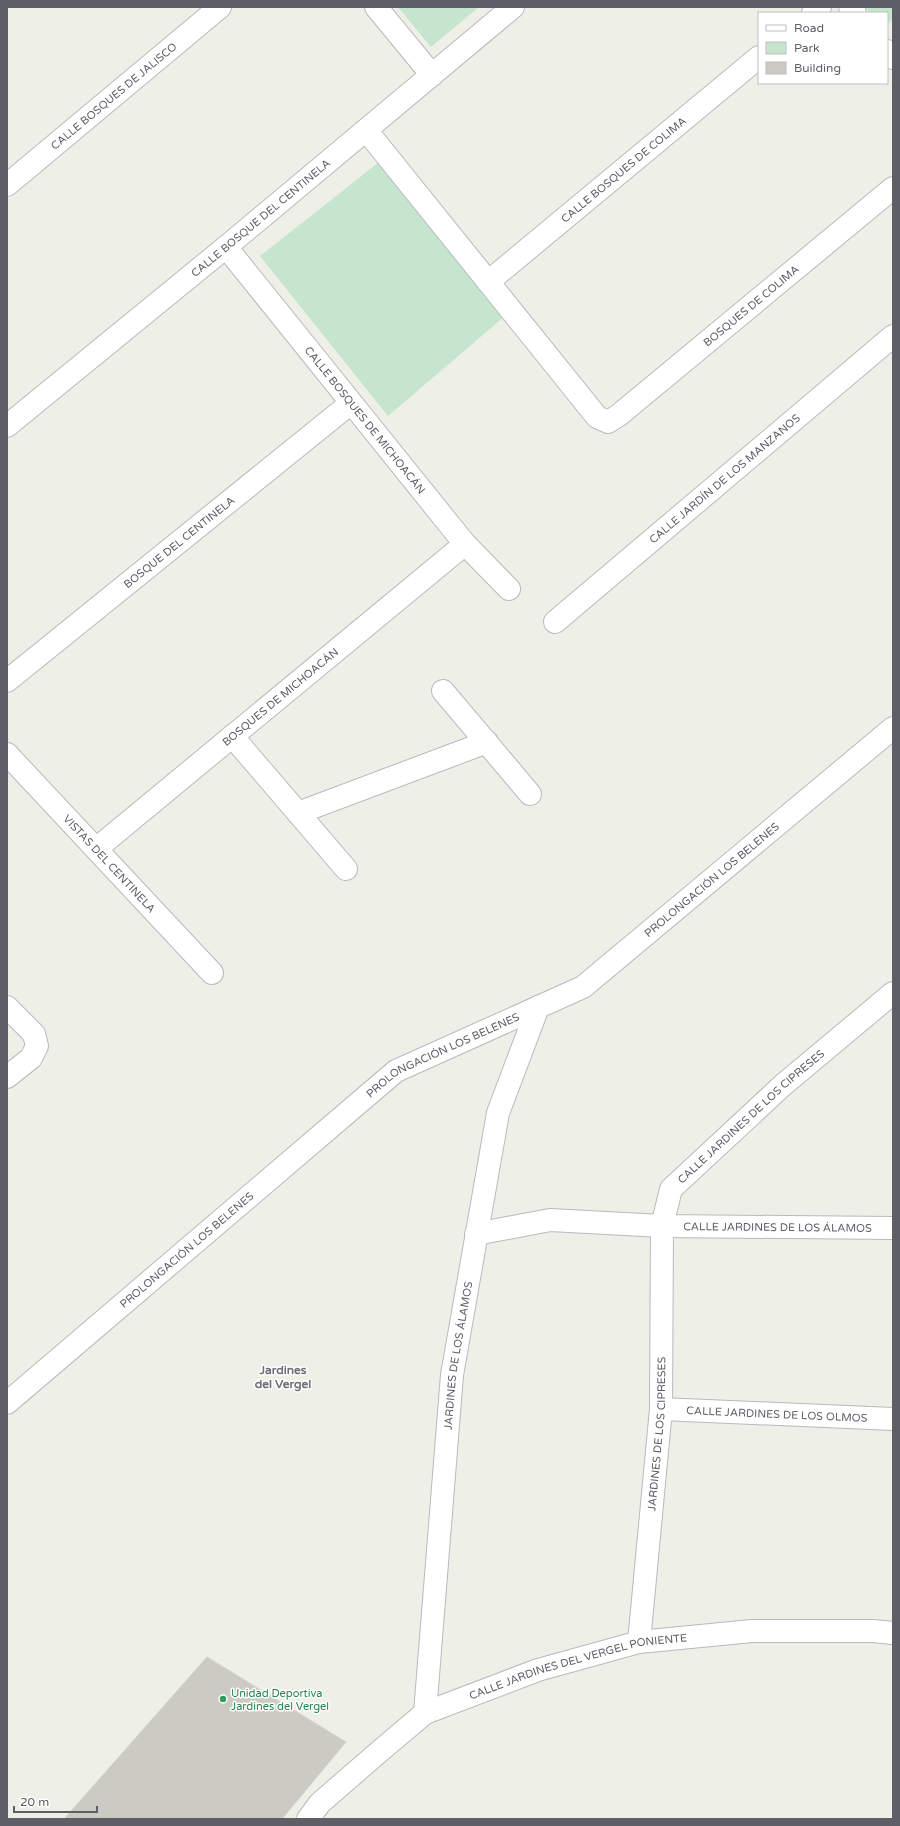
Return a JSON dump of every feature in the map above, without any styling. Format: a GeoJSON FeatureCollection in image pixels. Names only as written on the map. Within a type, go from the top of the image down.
{"type":"FeatureCollection","features":[{"type":"Feature","properties":{"kind":"street","name":"CALLE BOSQUES DE JALISCO"},"geometry":{"type":"LineString","coordinates":[[7,185],[220,7]]}},
{"type":"Feature","properties":{"kind":"street"},"geometry":{"type":"LineString","coordinates":[[376,7],[432,74]]}},
{"type":"Feature","properties":{"kind":"street","name":"CALLE BOSQUE DEL CENTINELA"},"geometry":{"type":"LineString","coordinates":[[7,426],[226,247],[513,7]]}},
{"type":"Feature","properties":{"kind":"street","name":"CALLE BOSQUES DE COLIMA"},"geometry":{"type":"LineString","coordinates":[[488,282],[758,58]]}},
{"type":"Feature","properties":{"kind":"street"},"geometry":{"type":"LineString","coordinates":[[366,130],[488,282]]}},
{"type":"Feature","properties":{"kind":"street","name":"BOSQUES DE COLIMA"},"geometry":{"type":"LineString","coordinates":[[488,282],[597,417],[608,422],[619,415],[893,188]]}},
{"type":"Feature","properties":{"kind":"street","name":"CALLE BOSQUES DE MICHOACÁN"},"geometry":{"type":"LineString","coordinates":[[226,247],[465,544],[509,589]]}},
{"type":"Feature","properties":{"kind":"street","name":"CALLE JARDÍN DE LOS MANZANOS"},"geometry":{"type":"LineString","coordinates":[[556,622],[893,336]]}},
{"type":"Feature","properties":{"kind":"street","name":"BOSQUE DEL CENTINELA"},"geometry":{"type":"LineString","coordinates":[[7,681],[352,403]]}},
{"type":"Feature","properties":{"kind":"street","name":"BOSQUES DE MICHOACÁN"},"geometry":{"type":"LineString","coordinates":[[96,849],[465,544]]}},
{"type":"Feature","properties":{"kind":"street"},"geometry":{"type":"LineString","coordinates":[[443,691],[530,794]]}},
{"type":"Feature","properties":{"kind":"street","name":"PROLONGACIÓN LOS BELENES"},"geometry":{"type":"LineString","coordinates":[[7,1403],[396,1071],[583,987],[893,728]]}},
{"type":"Feature","properties":{"kind":"street"},"geometry":{"type":"LineString","coordinates":[[232,736],[346,869]]}},
{"type":"Feature","properties":{"kind":"street"},"geometry":{"type":"LineString","coordinates":[[298,813],[487,742]]}},
{"type":"Feature","properties":{"kind":"street","name":"VISTAS DEL CENTINELA"},"geometry":{"type":"LineString","coordinates":[[7,754],[212,973]]}},
{"type":"Feature","properties":{"kind":"street","name":"CALLE JARDINES DE LOS CIPRESES"},"geometry":{"type":"LineString","coordinates":[[662,1226],[671,1189],[783,1085],[893,993]]}},
{"type":"Feature","properties":{"kind":"street"},"geometry":{"type":"LineString","coordinates":[[7,1007],[34,1034],[38,1046],[31,1058],[7,1077]]}},
{"type":"Feature","properties":{"kind":"street","name":"JARDINES DE LOS ÁLAMOS"},"geometry":{"type":"LineString","coordinates":[[425,1713],[452,1375],[498,1113],[538,1007]]}},
{"type":"Feature","properties":{"kind":"street"},"geometry":{"type":"LineString","coordinates":[[476,1234],[550,1220],[662,1226]]}},
{"type":"Feature","properties":{"kind":"street","name":"CALLE JARDINES DE LOS ÁLAMOS"},"geometry":{"type":"LineString","coordinates":[[662,1226],[893,1228]]}},
{"type":"Feature","properties":{"kind":"street","name":"JARDINES DE LOS CIPRESES"},"geometry":{"type":"LineString","coordinates":[[639,1642],[661,1409],[662,1226]]}},
{"type":"Feature","properties":{"kind":"street","name":"CALLE JARDINES DE LOS OLMOS"},"geometry":{"type":"LineString","coordinates":[[661,1409],[893,1419]]}},
{"type":"Feature","properties":{"kind":"street","name":"CALLE JARDINES DEL VERGEL PONIENTE"},"geometry":{"type":"LineString","coordinates":[[308,1819],[320,1803],[425,1713],[538,1670],[639,1642],[752,1631],[873,1631],[893,1633]]}},
{"type":"Feature","properties":{"kind":"green space"},"geometry":{"type":"Polygon","coordinates":[[[398,7],[479,7],[431,47],[398,7]]]}},
{"type":"Feature","properties":{"kind":"green space"},"geometry":{"type":"Polygon","coordinates":[[[865,7],[893,7],[893,20],[888,23],[888,12],[869,12],[865,7]]]}},
{"type":"Feature","properties":{"kind":"green space"},"geometry":{"type":"Polygon","coordinates":[[[383,159],[505,316],[388,416],[260,256],[383,159]]]}},
{"type":"Feature","properties":{"kind":"building","name":"Unidad Deportiva Jardines del Vergel"},"geometry":{"type":"Polygon","coordinates":[[[207,1657],[346,1742],[282,1819],[64,1819],[207,1657]]]}},
{"type":"Feature","properties":{"kind":"place","name":"Unidad Deportiva Jardines del Vergel"},"geometry":{"type":"Point","coordinates":[223,1699]}},
{"type":"Feature","properties":{"kind":"district","name":"Jardines del Vergel"},"geometry":{"type":"Point","coordinates":[283,1377]}}]}
